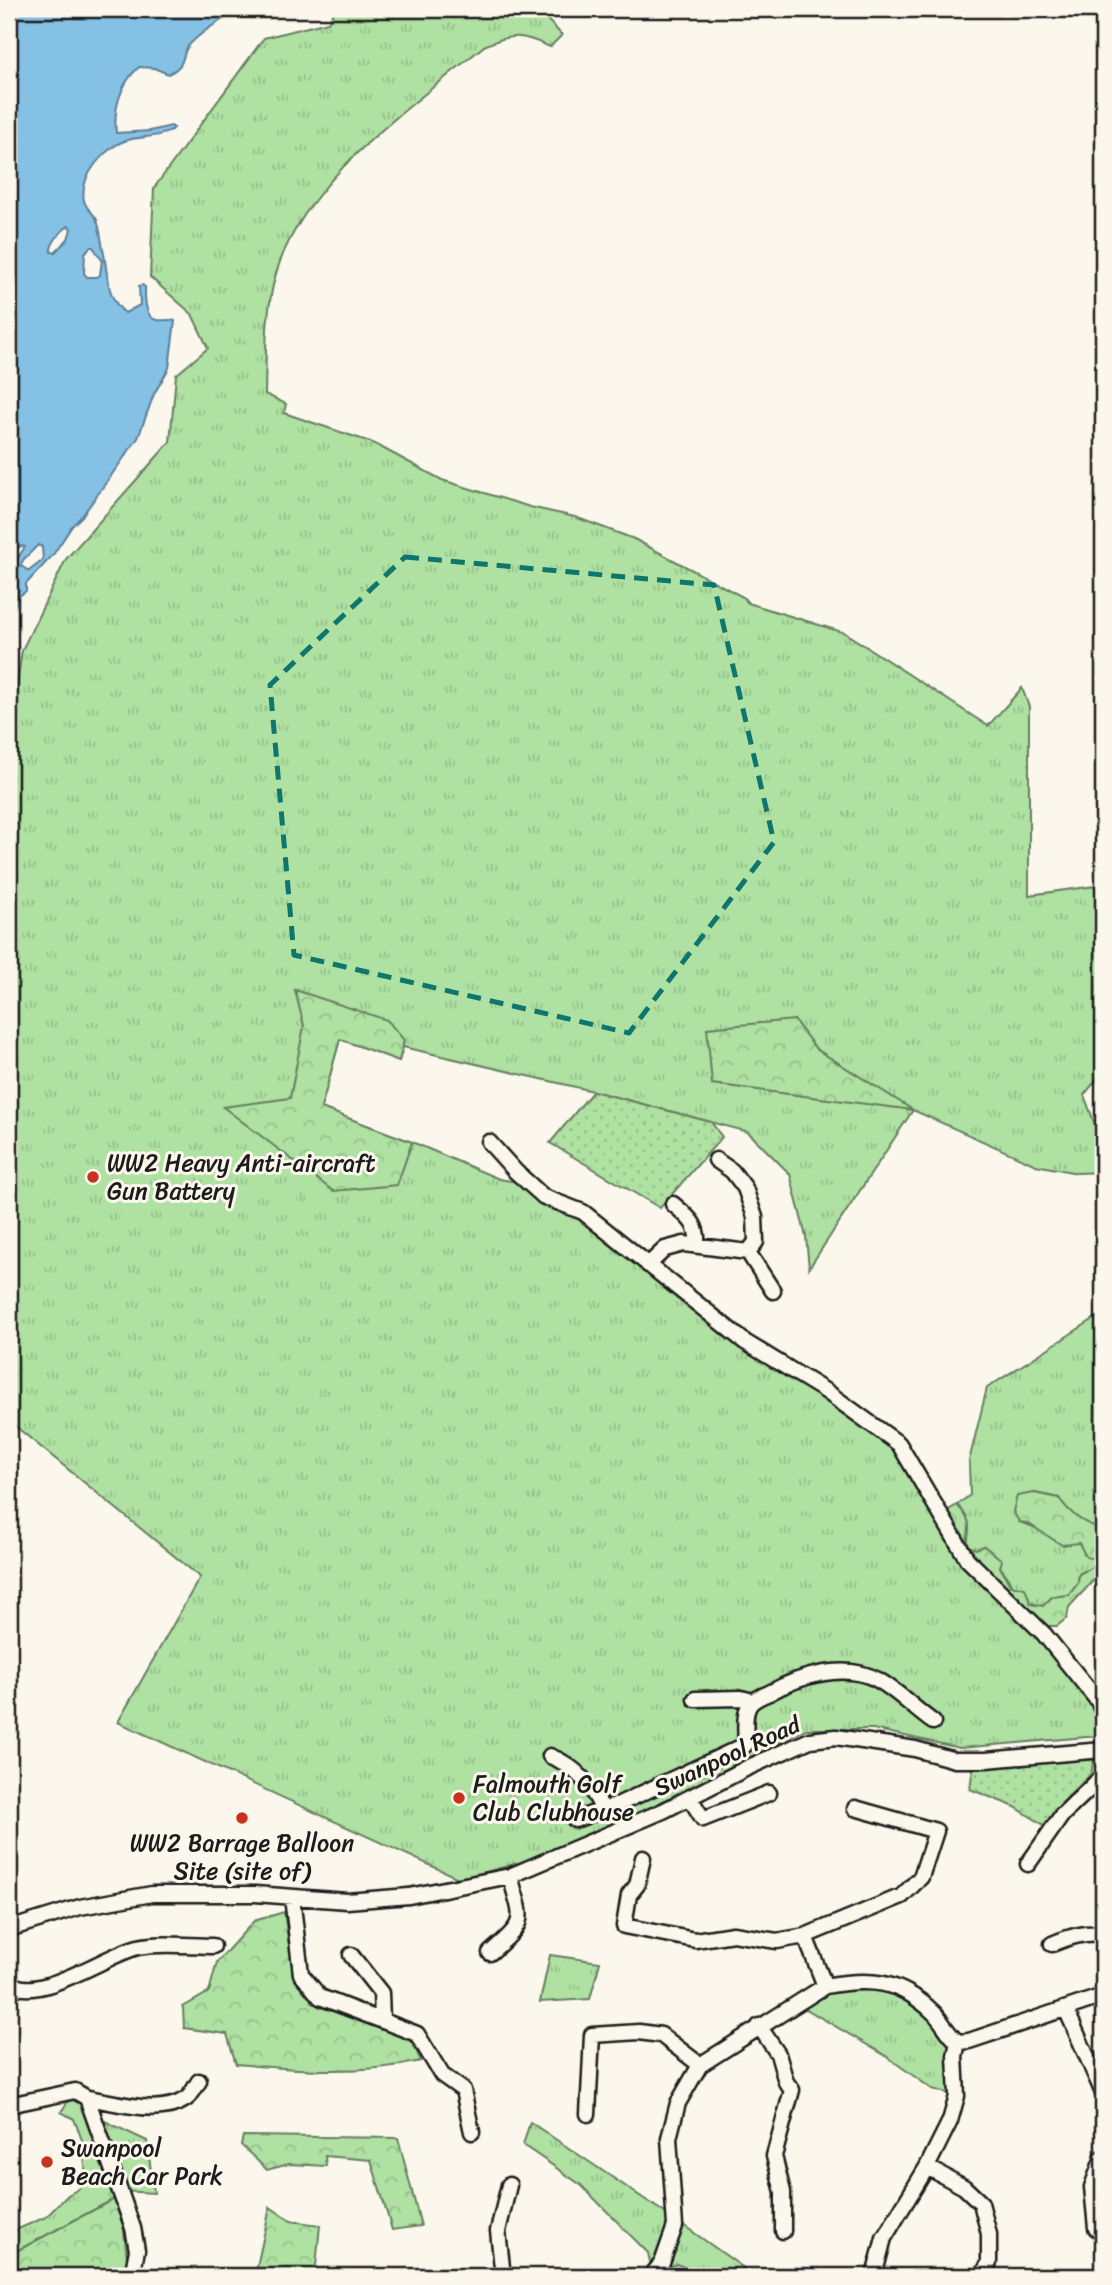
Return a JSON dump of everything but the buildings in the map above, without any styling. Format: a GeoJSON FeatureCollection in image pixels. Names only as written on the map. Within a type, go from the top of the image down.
{"type":"FeatureCollection","features":[{"type":"Feature","properties":{"kind":"street"},"geometry":{"type":"LineString","coordinates":[[489,1142],[516,1172],[544,1197],[583,1212],[745,1342],[827,1392],[899,1444],[967,1559],[1044,1634],[1098,1701],[1103,1712]]}},
{"type":"Feature","properties":{"kind":"street"},"geometry":{"type":"LineString","coordinates":[[716,1160],[732,1171],[745,1188],[755,1217],[756,1242],[748,1252]]}},
{"type":"Feature","properties":{"kind":"street"},"geometry":{"type":"LineString","coordinates":[[673,1204],[690,1218],[699,1233],[697,1245]]}},
{"type":"Feature","properties":{"kind":"street"},"geometry":{"type":"LineString","coordinates":[[648,1265],[665,1249],[684,1244],[748,1252],[773,1290]]}},
{"type":"Feature","properties":{"kind":"street"},"geometry":{"type":"LineString","coordinates":[[575,1820],[603,1810],[745,1745],[746,1714],[753,1701],[785,1684],[810,1676],[831,1672],[876,1679],[933,1722]]}},
{"type":"Feature","properties":{"kind":"street"},"geometry":{"type":"LineString","coordinates":[[695,1699],[741,1698],[753,1701]]}},
{"type":"Feature","properties":{"kind":"street","name":"Swanpool Road"},"geometry":{"type":"LineString","coordinates":[[9,1928],[80,1907],[152,1894],[255,1894],[347,1901],[409,1896],[510,1876],[690,1798],[747,1768],[810,1740],[836,1737],[915,1749],[955,1760],[1103,1750]]}},
{"type":"Feature","properties":{"kind":"street"},"geometry":{"type":"LineString","coordinates":[[550,1756],[559,1759],[586,1780],[603,1810]]}},
{"type":"Feature","properties":{"kind":"street"},"geometry":{"type":"LineString","coordinates":[[1028,1864],[1062,1815],[1103,1776]]}},
{"type":"Feature","properties":{"kind":"street"},"geometry":{"type":"LineString","coordinates":[[690,1798],[703,1819],[769,1793]]}},
{"type":"Feature","properties":{"kind":"street"},"geometry":{"type":"LineString","coordinates":[[643,1858],[637,1885],[629,1895],[624,1926],[695,1940],[733,1934],[777,1941],[805,1936],[902,1896],[921,1877],[936,1831],[855,1808]]}},
{"type":"Feature","properties":{"kind":"street"},"geometry":{"type":"LineString","coordinates":[[490,1954],[515,1931],[521,1914],[510,1876]]}},
{"type":"Feature","properties":{"kind":"street"},"geometry":{"type":"LineString","coordinates":[[292,1897],[301,1974],[320,1997],[417,2034],[442,2075],[463,2090],[472,2132]]}},
{"type":"Feature","properties":{"kind":"street"},"geometry":{"type":"LineString","coordinates":[[1052,1944],[1091,1932],[1103,1934]]}},
{"type":"Feature","properties":{"kind":"street"},"geometry":{"type":"LineString","coordinates":[[805,1936],[824,1986]]}},
{"type":"Feature","properties":{"kind":"street"},"geometry":{"type":"LineString","coordinates":[[9,1982],[24,1990],[47,1986],[139,1947],[214,1946]]}},
{"type":"Feature","properties":{"kind":"street"},"geometry":{"type":"LineString","coordinates":[[351,1955],[381,1993],[382,2021]]}},
{"type":"Feature","properties":{"kind":"street"},"geometry":{"type":"LineString","coordinates":[[651,2276],[662,2263],[675,2226],[669,2138],[678,2103],[700,2065],[759,2026],[824,1986],[848,1982],[875,1981],[892,1985],[925,2004],[958,2042],[970,2041],[1103,1996]]}},
{"type":"Feature","properties":{"kind":"street"},"geometry":{"type":"LineString","coordinates":[[1066,2009],[1099,2074],[1103,2093]]}},
{"type":"Feature","properties":{"kind":"street"},"geometry":{"type":"LineString","coordinates":[[759,2026],[778,2054],[786,2082],[792,2090],[775,2156],[783,2192],[783,2231]]}},
{"type":"Feature","properties":{"kind":"street"},"geometry":{"type":"LineString","coordinates":[[588,2114],[592,2035],[639,2032],[661,2035],[700,2065]]}},
{"type":"Feature","properties":{"kind":"street"},"geometry":{"type":"LineString","coordinates":[[874,2276],[884,2238],[927,2167],[950,2121],[957,2096],[955,2056],[958,2042]]}},
{"type":"Feature","properties":{"kind":"street"},"geometry":{"type":"LineString","coordinates":[[9,2105],[75,2091],[87,2098],[150,2108],[167,2106],[189,2097],[199,2081]]}},
{"type":"Feature","properties":{"kind":"street"},"geometry":{"type":"LineString","coordinates":[[87,2098],[133,2228],[137,2250],[132,2276]]}},
{"type":"Feature","properties":{"kind":"street"},"geometry":{"type":"LineString","coordinates":[[1103,2157],[1092,2187],[1096,2228],[1103,2229]]}},
{"type":"Feature","properties":{"kind":"street"},"geometry":{"type":"LineString","coordinates":[[927,2167],[964,2187],[981,2203],[989,2234],[989,2263],[982,2276]]}},
{"type":"Feature","properties":{"kind":"street"},"geometry":{"type":"LineString","coordinates":[[503,2276],[498,2231],[509,2185]]}},
{"type":"Feature","properties":{"kind":"highlighted area"},"geometry":{"type":"Polygon","coordinates":[[[405,557],[714,585],[774,842],[629,1033],[294,955],[270,685],[405,557]]]}},
{"type":"Feature","properties":{"kind":"green space"},"geometry":{"type":"Polygon","coordinates":[[[336,9],[537,9],[562,35],[550,47],[517,37],[484,46],[362,148],[333,178],[308,209],[288,242],[275,277],[268,320],[265,394],[286,404],[284,413],[373,443],[442,480],[530,507],[575,517],[634,539],[743,597],[748,603],[845,633],[988,726],[1022,688],[1029,707],[1029,895],[1103,885],[1103,1072],[1084,1095],[1103,1146],[1103,1172],[1077,1173],[1036,1165],[913,1110],[809,1268],[806,1237],[790,1174],[748,1132],[593,1091],[403,1047],[399,1061],[340,1039],[321,1108],[412,1142],[499,1179],[518,1182],[541,1204],[580,1218],[728,1339],[822,1397],[893,1448],[962,1562],[1039,1638],[1093,1706],[1103,1728],[1098,1736],[960,1748],[873,1729],[806,1729],[627,1819],[522,1862],[460,1879],[118,1722],[200,1577],[9,1421],[9,713],[14,705],[22,650],[66,559],[170,442],[176,375],[208,348],[192,314],[150,277],[154,188],[264,38],[328,22],[336,9]],[[794,1020],[713,1084],[911,1109],[816,1049],[794,1020]]]}},
{"type":"Feature","properties":{"kind":"green space"},"geometry":{"type":"Polygon","coordinates":[[[295,990],[387,1020],[404,1040],[399,1061],[340,1039],[321,1108],[412,1142],[397,1185],[333,1191],[223,1107],[290,1098],[304,1026],[295,990]]]}},
{"type":"Feature","properties":{"kind":"green space"},"geometry":{"type":"Polygon","coordinates":[[[794,1020],[816,1049],[913,1110],[712,1084],[707,1028],[794,1020]]]}},
{"type":"Feature","properties":{"kind":"green space"},"geometry":{"type":"Polygon","coordinates":[[[593,1091],[711,1122],[722,1137],[660,1208],[550,1143],[593,1091]]]}},
{"type":"Feature","properties":{"kind":"green space"},"geometry":{"type":"Polygon","coordinates":[[[1103,1313],[1103,1529],[1078,1518],[1059,1498],[1034,1493],[1019,1522],[1080,1543],[1098,1560],[1093,1567],[1079,1574],[1078,1583],[1069,1595],[1052,1597],[1043,1606],[1027,1601],[997,1564],[967,1546],[969,1524],[957,1505],[970,1495],[969,1461],[987,1388],[1103,1313]]]}},
{"type":"Feature","properties":{"kind":"green space"},"geometry":{"type":"Polygon","coordinates":[[[1034,1493],[1059,1498],[1078,1518],[1103,1529],[1103,1570],[1069,1607],[1067,1618],[1057,1626],[1035,1626],[967,1559],[940,1515],[957,1505],[969,1524],[967,1546],[976,1549],[984,1546],[1002,1560],[1000,1567],[1010,1585],[1025,1588],[1031,1604],[1043,1606],[1052,1597],[1069,1595],[1078,1583],[1079,1574],[1093,1567],[1098,1560],[1086,1557],[1079,1543],[1062,1545],[1027,1523],[1019,1522],[1013,1511],[1017,1496],[1034,1493]]]}},
{"type":"Feature","properties":{"kind":"green space"},"geometry":{"type":"Polygon","coordinates":[[[1094,1759],[1091,1774],[1044,1825],[1015,1807],[970,1789],[973,1767],[1094,1759]]]}},
{"type":"Feature","properties":{"kind":"green space"},"geometry":{"type":"Polygon","coordinates":[[[284,1912],[292,1965],[318,2006],[411,2040],[421,2061],[352,2070],[236,2064],[227,2034],[184,2028],[183,2007],[209,1992],[217,1962],[254,1921],[284,1912]]]}},
{"type":"Feature","properties":{"kind":"green space"},"geometry":{"type":"Polygon","coordinates":[[[550,1955],[600,1962],[590,1999],[540,2002],[550,1955]]]}},
{"type":"Feature","properties":{"kind":"green space"},"geometry":{"type":"Polygon","coordinates":[[[892,1985],[951,2037],[957,2096],[932,2089],[886,2056],[796,2003],[825,1986],[892,1985]]]}},
{"type":"Feature","properties":{"kind":"green space"},"geometry":{"type":"Polygon","coordinates":[[[75,2091],[94,2116],[147,2141],[154,2193],[119,2191],[120,2196],[9,2255],[9,2233],[46,2217],[68,2195],[87,2184],[82,2140],[74,2119],[61,2112],[75,2091]]]}},
{"type":"Feature","properties":{"kind":"green space"},"geometry":{"type":"Polygon","coordinates":[[[530,2122],[755,2276],[691,2276],[688,2269],[677,2264],[660,2271],[650,2262],[648,2253],[581,2185],[523,2145],[530,2122]]]}},
{"type":"Feature","properties":{"kind":"green space"},"geometry":{"type":"Polygon","coordinates":[[[243,2136],[398,2138],[421,2226],[392,2230],[371,2160],[325,2156],[326,2166],[289,2164],[267,2170],[241,2145],[243,2136]]]}},
{"type":"Feature","properties":{"kind":"green space"},"geometry":{"type":"Polygon","coordinates":[[[120,2196],[129,2276],[25,2276],[9,2267],[9,2255],[120,2196]]]}},
{"type":"Feature","properties":{"kind":"green space"},"geometry":{"type":"Polygon","coordinates":[[[270,2207],[291,2221],[320,2225],[315,2276],[255,2276],[270,2207]]]}},
{"type":"Feature","properties":{"kind":"water"},"geometry":{"type":"Polygon","coordinates":[[[9,9],[240,9],[196,39],[187,48],[175,70],[168,74],[154,68],[139,67],[123,88],[117,105],[116,133],[150,131],[171,126],[174,128],[158,135],[128,140],[111,148],[90,172],[84,200],[97,221],[108,283],[119,307],[125,313],[140,305],[139,286],[142,285],[145,287],[146,306],[150,315],[157,320],[175,321],[169,368],[154,394],[138,438],[53,555],[26,584],[26,591],[18,597],[10,621],[9,566],[13,565],[25,547],[21,546],[9,553],[9,9]],[[69,226],[57,237],[51,252],[55,252],[68,239],[71,229],[69,226]],[[93,247],[85,253],[84,273],[87,277],[97,277],[100,275],[102,260],[93,247]],[[38,545],[23,560],[21,566],[29,571],[43,560],[42,547],[38,545]]]}},
{"type":"Feature","properties":{"kind":"place","name":"WW2 Heavy Anti-aircraft Gun Battery"},"geometry":{"type":"Point","coordinates":[93,1177]}},
{"type":"Feature","properties":{"kind":"place","name":"Falmouth Golf Club Clubhouse"},"geometry":{"type":"Point","coordinates":[459,1798]}},
{"type":"Feature","properties":{"kind":"place","name":"WW2 Barrage Balloon Site (site of)"},"geometry":{"type":"Point","coordinates":[242,1818]}},
{"type":"Feature","properties":{"kind":"place","name":"Swanpool Beach Car Park"},"geometry":{"type":"Point","coordinates":[47,2162]}}]}
